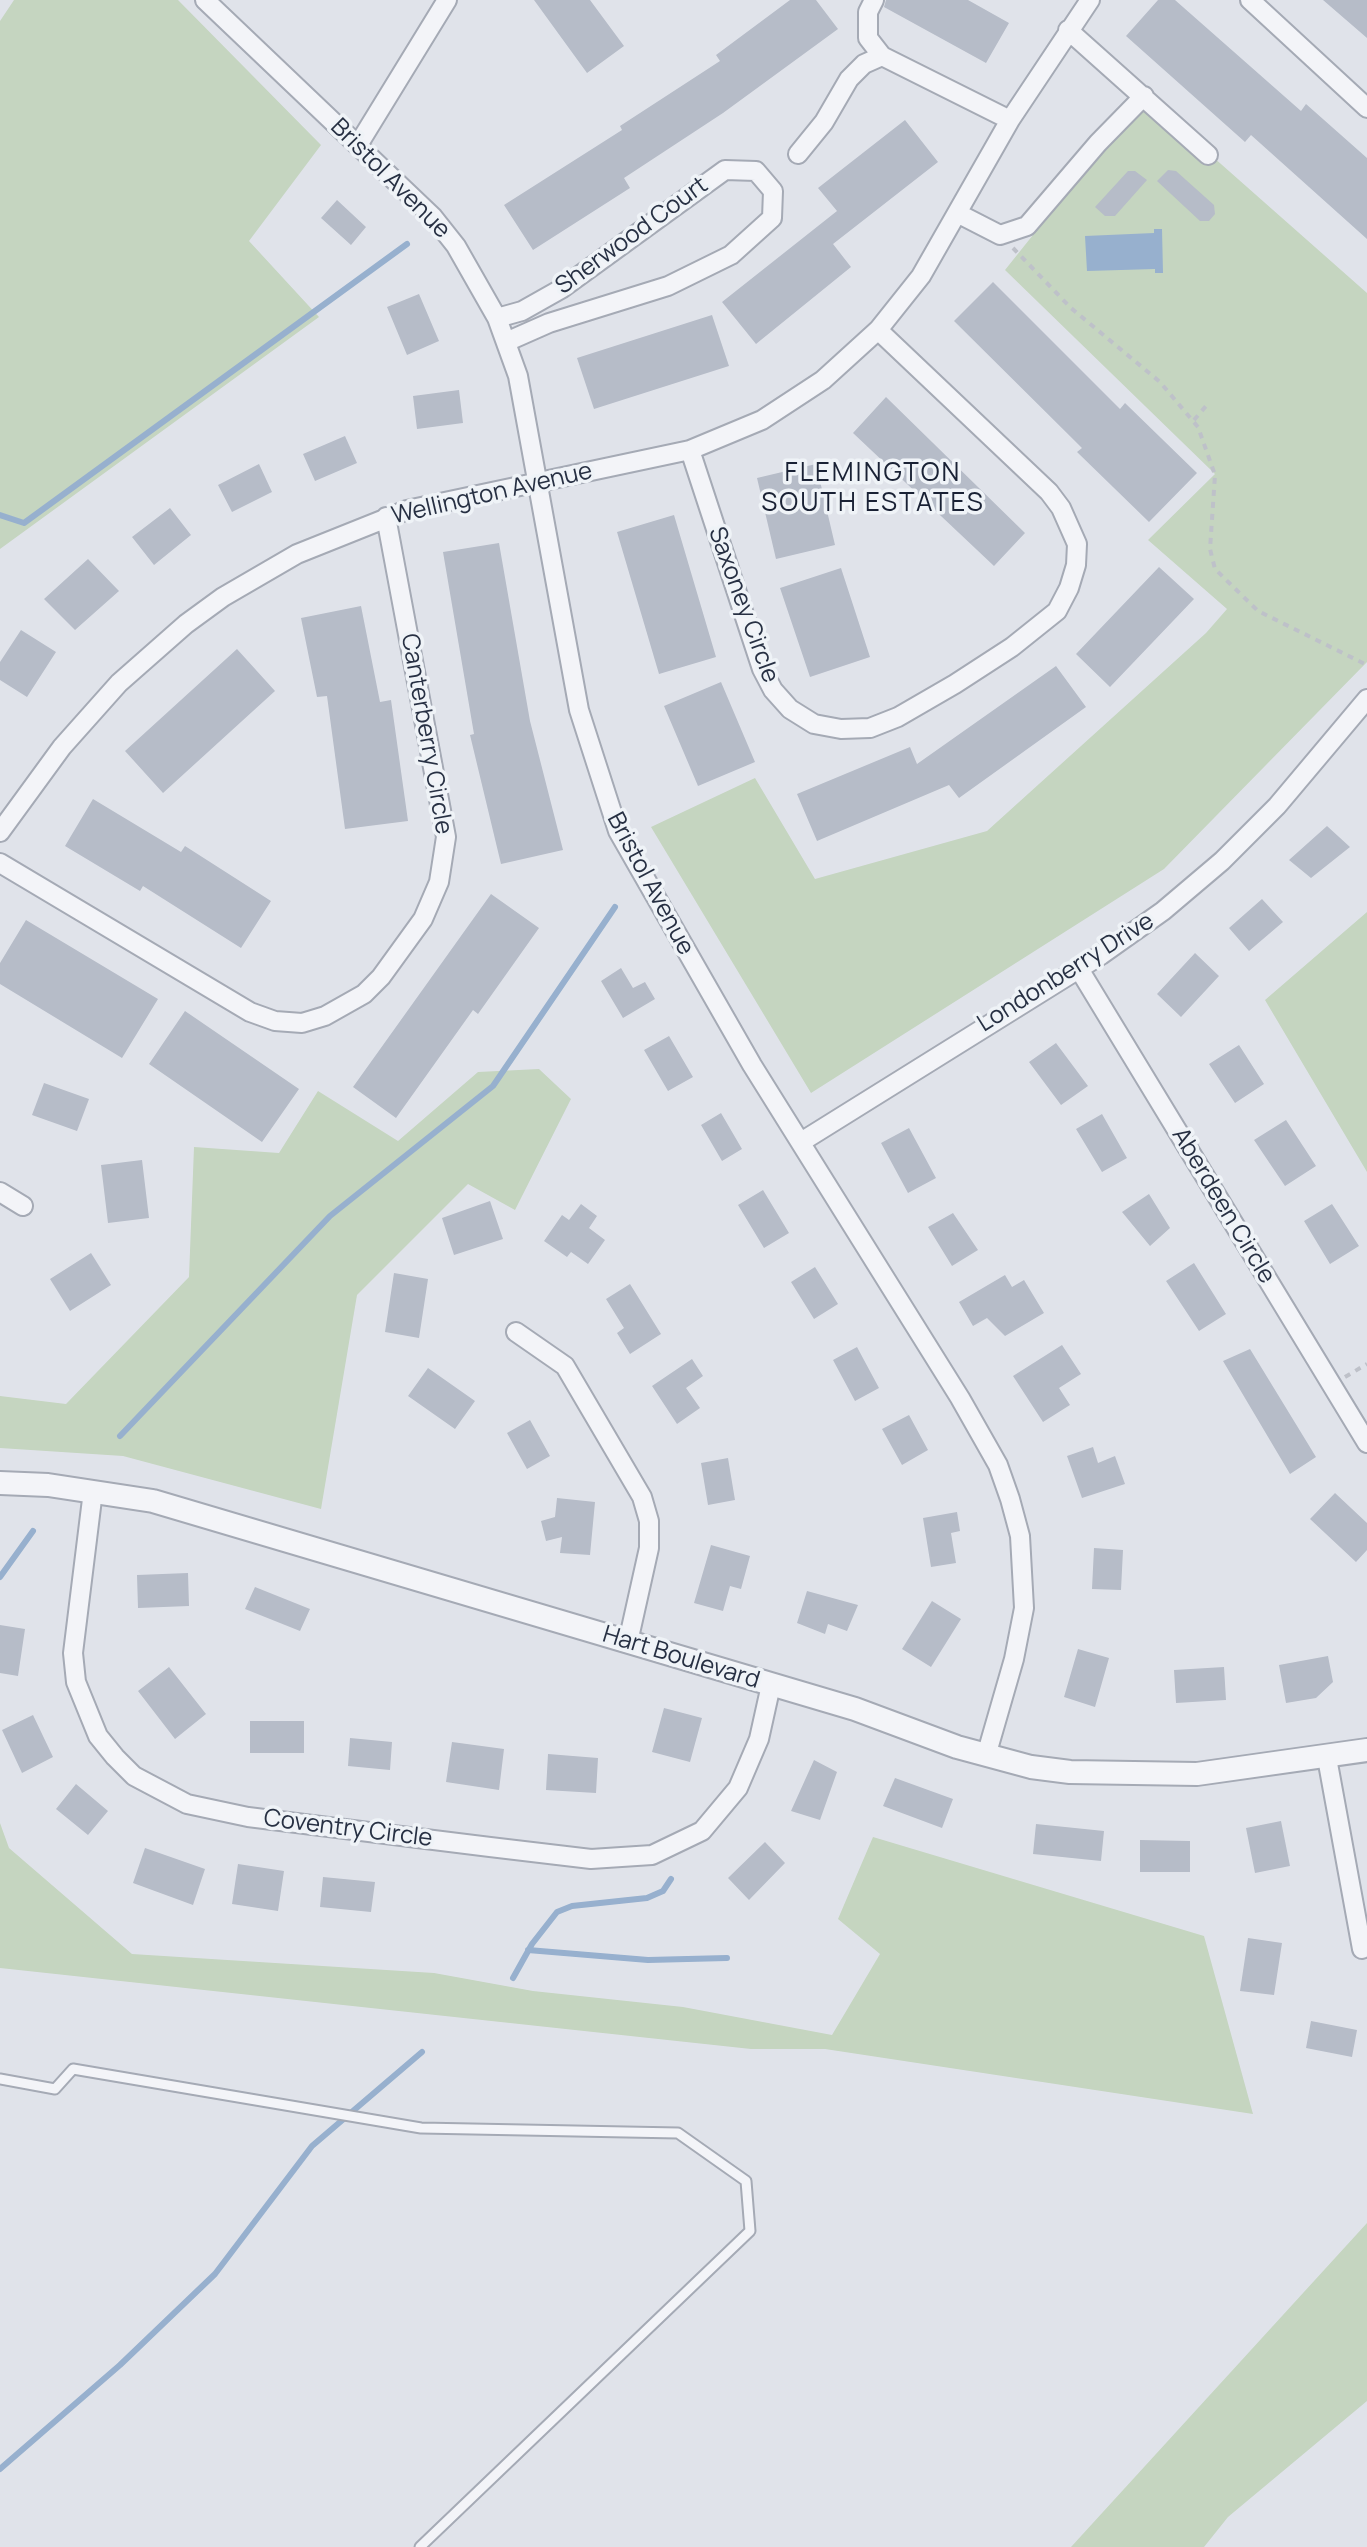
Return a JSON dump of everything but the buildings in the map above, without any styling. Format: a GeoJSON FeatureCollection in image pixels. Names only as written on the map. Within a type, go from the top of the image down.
{"type":"FeatureCollection","features":[{"type":"Feature","properties":{"kind":"street","name":"Bristol Avenue"},"geometry":{"type":"LineString","coordinates":[[205,0],[433,217],[456,246],[497,318],[518,376],[579,710],[618,831],[683,949],[960,1398],[998,1465],[1010,1499],[1020,1536],[1024,1608],[1014,1659],[986,1756]]}},
{"type":"Feature","properties":{"kind":"street"},"geometry":{"type":"LineString","coordinates":[[358,145],[447,0]]}},
{"type":"Feature","properties":{"kind":"street"},"geometry":{"type":"LineString","coordinates":[[874,0],[868,12],[868,38],[882,56],[1010,120]]}},
{"type":"Feature","properties":{"kind":"street","name":"Wellington Avenue"},"geometry":{"type":"LineString","coordinates":[[0,832],[90,714],[186,624],[223,597],[297,554],[386,517],[443,501],[690,450],[729,435],[793,401],[823,380],[878,330],[921,276],[1010,120],[1090,0]]}},
{"type":"Feature","properties":{"kind":"street"},"geometry":{"type":"LineString","coordinates":[[1250,0],[1367,108]]}},
{"type":"Feature","properties":{"kind":"street"},"geometry":{"type":"LineString","coordinates":[[1068,30],[1208,155]]}},
{"type":"Feature","properties":{"kind":"street"},"geometry":{"type":"LineString","coordinates":[[798,154],[824,122],[849,79],[864,64],[882,56]]}},
{"type":"Feature","properties":{"kind":"street"},"geometry":{"type":"LineString","coordinates":[[959,214],[1000,235],[1027,226],[1098,143],[1144,96]]}},
{"type":"Feature","properties":{"kind":"street","name":"Sherwood Court"},"geometry":{"type":"LineString","coordinates":[[497,318],[546,299],[725,170],[756,171],[773,191],[772,218],[731,255],[668,286],[549,323],[506,342]]}},
{"type":"Feature","properties":{"kind":"street","name":"Saxoney Circle"},"geometry":{"type":"LineString","coordinates":[[690,450],[762,669],[773,690],[790,709],[814,724],[841,729],[870,728],[898,717],[955,684],[1012,647],[1057,611],[1069,588],[1077,544],[1061,508],[1049,492],[878,330]]}},
{"type":"Feature","properties":{"kind":"street","name":"Canterberry Circle"},"geometry":{"type":"LineString","coordinates":[[0,863],[239,1006],[275,1021],[302,1023],[325,1016],[364,994],[381,977],[423,919],[439,882],[446,837],[386,517]]}},
{"type":"Feature","properties":{"kind":"street","name":"Londonberry Drive"},"geometry":{"type":"LineString","coordinates":[[801,1142],[1079,969],[1153,919],[1222,861],[1277,806],[1367,699]]}},
{"type":"Feature","properties":{"kind":"street","name":"Aberdeen Circle"},"geometry":{"type":"LineString","coordinates":[[1079,969],[1367,1443]]}},
{"type":"Feature","properties":{"kind":"street"},"geometry":{"type":"LineString","coordinates":[[0,1192],[23,1206]]}},
{"type":"Feature","properties":{"kind":"street"},"geometry":{"type":"LineString","coordinates":[[516,1332],[565,1366],[642,1497],[649,1521],[649,1548],[628,1642]]}},
{"type":"Feature","properties":{"kind":"street","name":"Hart Boulevard"},"geometry":{"type":"LineString","coordinates":[[0,1483],[93,1491],[178,1508],[855,1709],[986,1756],[1070,1772],[1197,1774],[1367,1750]]}},
{"type":"Feature","properties":{"kind":"street","name":"Coventry Circle"},"geometry":{"type":"LineString","coordinates":[[93,1491],[78,1592],[73,1653],[76,1682],[98,1736],[115,1757],[134,1776],[187,1804],[248,1817],[591,1859],[652,1855],[702,1831],[738,1788],[759,1739],[771,1685]]}},
{"type":"Feature","properties":{"kind":"street"},"geometry":{"type":"LineString","coordinates":[[1327,1758],[1362,1949]]}},
{"type":"Feature","properties":{"kind":"lane"},"geometry":{"type":"LineString","coordinates":[[0,2079],[55,2089],[73,2069],[421,2128],[678,2133],[746,2181],[750,2231],[420,2547]]}},
{"type":"Feature","properties":{"kind":"path"},"geometry":{"type":"LineString","coordinates":[[1000,235],[1071,308],[1160,382],[1194,420],[1215,475],[1210,549],[1215,569],[1258,611],[1367,665]]}},
{"type":"Feature","properties":{"kind":"path"},"geometry":{"type":"LineString","coordinates":[[1194,420],[1206,406]]}},
{"type":"Feature","properties":{"kind":"path"},"geometry":{"type":"LineString","coordinates":[[1332,1385],[1367,1364]]}},
{"type":"Feature","properties":{"kind":"green space"},"geometry":{"type":"Polygon","coordinates":[[[14,0],[178,0],[321,145],[249,241],[319,317],[0,549],[0,21],[14,0]]]}},
{"type":"Feature","properties":{"kind":"green space"},"geometry":{"type":"Polygon","coordinates":[[[1144,96],[1367,293],[1367,662],[1164,869],[811,1093],[651,827],[755,778],[815,879],[987,831],[1206,633],[1227,609],[1148,540],[1215,474],[1005,270],[1144,96]]]}},
{"type":"Feature","properties":{"kind":"green space"},"geometry":{"type":"Polygon","coordinates":[[[1367,912],[1367,1172],[1265,1000],[1367,912]]]}},
{"type":"Feature","properties":{"kind":"green space"},"geometry":{"type":"Polygon","coordinates":[[[539,1069],[571,1099],[515,1210],[468,1184],[357,1295],[321,1509],[123,1456],[0,1448],[0,1396],[66,1404],[189,1277],[194,1147],[279,1153],[318,1091],[398,1141],[478,1072],[539,1069]]]}},
{"type":"Feature","properties":{"kind":"green space"},"geometry":{"type":"Polygon","coordinates":[[[0,1823],[9,1848],[132,1954],[434,1973],[533,1991],[683,2007],[832,2035],[880,1954],[838,1919],[873,1837],[1204,1936],[1253,2114],[825,2049],[751,2049],[0,1968],[0,1823]]]}},
{"type":"Feature","properties":{"kind":"green space"},"geometry":{"type":"Polygon","coordinates":[[[1367,2223],[1367,2401],[1228,2517],[1204,2547],[1071,2547],[1367,2223]]]}},
{"type":"Feature","properties":{"kind":"water"},"geometry":{"type":"Polygon","coordinates":[[[1154,229],[1162,229],[1163,273],[1155,273],[1155,269],[1087,271],[1085,236],[1154,233],[1154,229]]]}},
{"type":"Feature","properties":{"kind":"waterway"},"geometry":{"type":"LineString","coordinates":[[0,515],[24,523],[407,244]]}},
{"type":"Feature","properties":{"kind":"waterway"},"geometry":{"type":"LineString","coordinates":[[120,1436],[330,1216],[493,1086],[615,907]]}},
{"type":"Feature","properties":{"kind":"waterway"},"geometry":{"type":"LineString","coordinates":[[0,1577],[33,1531]]}},
{"type":"Feature","properties":{"kind":"waterway"},"geometry":{"type":"LineString","coordinates":[[513,1978],[532,1944],[557,1912],[572,1906],[647,1898],[663,1891],[671,1879]]}},
{"type":"Feature","properties":{"kind":"waterway"},"geometry":{"type":"LineString","coordinates":[[528,1950],[648,1960],[727,1958]]}},
{"type":"Feature","properties":{"kind":"waterway"},"geometry":{"type":"LineString","coordinates":[[0,2469],[120,2365],[215,2274],[312,2146],[422,2052]]}},
{"type":"Feature","properties":{"kind":"district","name":"FLEMINGTON SOUTH ESTATES"},"geometry":{"type":"Point","coordinates":[873,489]}}]}
